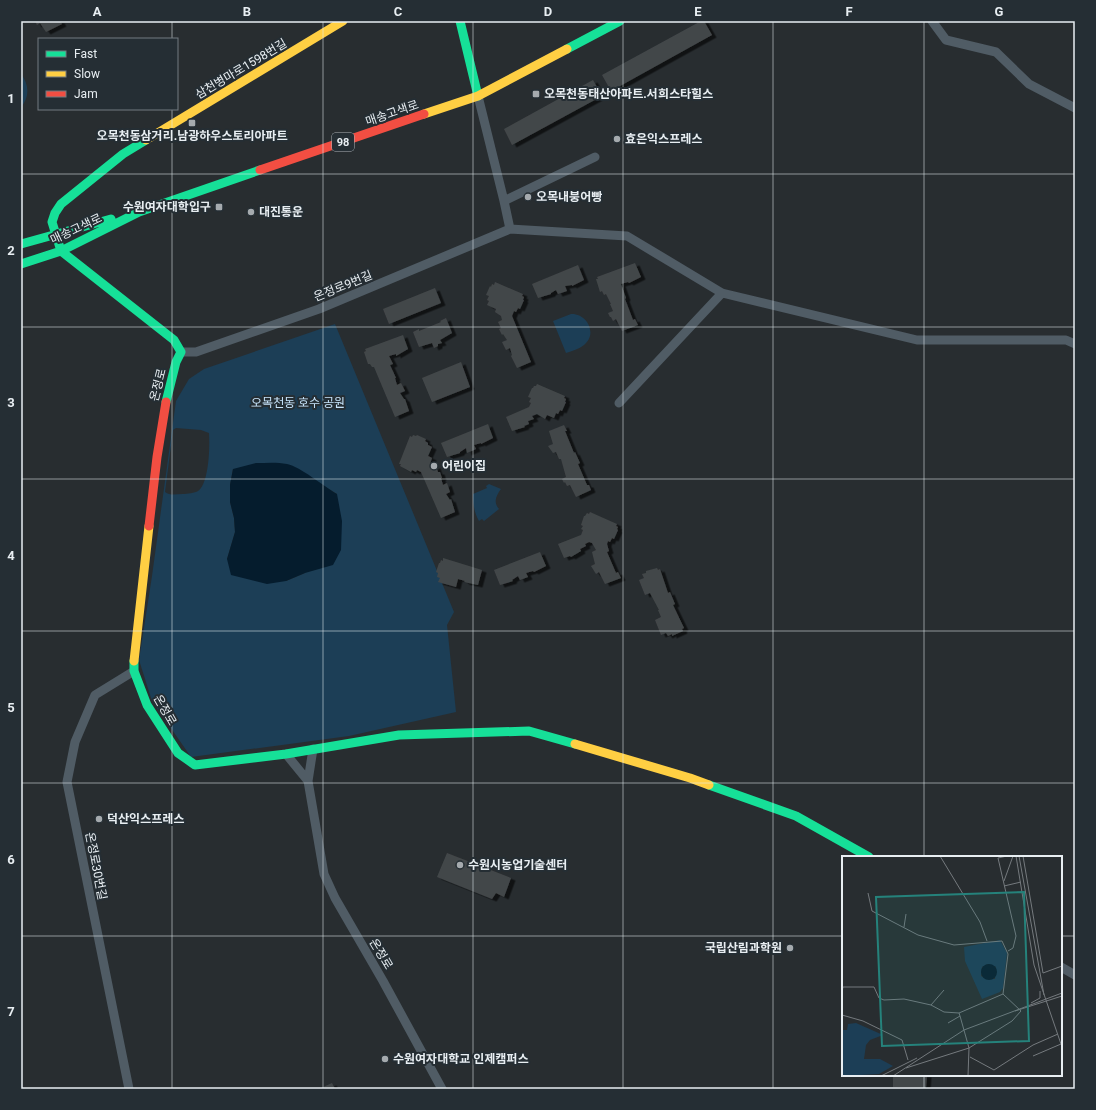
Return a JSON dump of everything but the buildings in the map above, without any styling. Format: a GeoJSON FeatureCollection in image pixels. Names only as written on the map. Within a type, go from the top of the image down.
{"type":"FeatureCollection","features":[{"type":"Feature","properties":{"kind":"street","name":"삼천병마로1598번길"},"geometry":{"type":"LineString","coordinates":[[61,252],[52,222],[55,213],[61,204],[123,154],[343,21]]}},
{"type":"Feature","properties":{"kind":"street"},"geometry":{"type":"LineString","coordinates":[[460,21],[510,229],[627,236],[722,293],[917,340],[1066,340],[1075,344]]}},
{"type":"Feature","properties":{"kind":"street","name":"매송고색로"},"geometry":{"type":"LineString","coordinates":[[21,244],[139,212],[478,96],[620,21]]}},
{"type":"Feature","properties":{"kind":"street"},"geometry":{"type":"LineString","coordinates":[[932,21],[946,40],[996,52],[1029,84],[1075,108]]}},
{"type":"Feature","properties":{"kind":"street"},"geometry":{"type":"LineString","coordinates":[[504,201],[595,157]]}},
{"type":"Feature","properties":{"kind":"street","name":"매송고색로"},"geometry":{"type":"LineString","coordinates":[[21,264],[61,252],[139,212]]}},
{"type":"Feature","properties":{"kind":"street","name":"온정로9번길"},"geometry":{"type":"LineString","coordinates":[[181,352],[196,352],[319,309],[510,229]]}},
{"type":"Feature","properties":{"kind":"street"},"geometry":{"type":"LineString","coordinates":[[61,252],[174,340],[181,352]]}},
{"type":"Feature","properties":{"kind":"street"},"geometry":{"type":"LineString","coordinates":[[619,403],[722,293]]}},
{"type":"Feature","properties":{"kind":"street","name":"온정로"},"geometry":{"type":"LineString","coordinates":[[181,352],[176,362],[167,397],[156,457],[134,653],[134,671],[147,706],[166,736],[178,752],[195,765],[286,754]]}},
{"type":"Feature","properties":{"kind":"street","name":"온정로30번길"},"geometry":{"type":"LineString","coordinates":[[129,1089],[67,782],[75,742],[95,694],[134,671]]}},
{"type":"Feature","properties":{"kind":"street"},"geometry":{"type":"LineString","coordinates":[[308,780],[286,754],[399,735],[529,731],[690,778],[796,816],[867,856]]}},
{"type":"Feature","properties":{"kind":"street"},"geometry":{"type":"LineString","coordinates":[[308,780],[313,749]]}},
{"type":"Feature","properties":{"kind":"street","name":"온정로"},"geometry":{"type":"LineString","coordinates":[[308,780],[320,854],[326,880],[334,898],[383,981],[442,1089]]}},
{"type":"Feature","properties":{"kind":"street"},"geometry":{"type":"LineString","coordinates":[[1062,968],[1075,975]]}},
{"type":"Feature","properties":{"kind":"green space"},"geometry":{"type":"Polygon","coordinates":[[[21,74],[26,82],[27,95],[21,107],[21,74]]]}},
{"type":"Feature","properties":{"kind":"green space"},"geometry":{"type":"Polygon","coordinates":[[[571,314],[582,317],[586,320],[589,325],[590,335],[584,345],[578,349],[566,353],[553,321],[571,314]]]}},
{"type":"Feature","properties":{"kind":"green space","name":"오목천동 호수 공원"},"geometry":{"type":"Polygon","coordinates":[[[335,324],[454,612],[447,625],[456,712],[349,736],[191,757],[152,701],[139,660],[176,401],[189,379],[204,369],[335,324]],[[176,428],[173,430],[165,492],[169,494],[187,494],[198,491],[202,487],[207,473],[209,433],[201,430],[176,428]],[[233,469],[230,485],[230,502],[234,518],[235,532],[227,559],[286,581],[305,573],[337,494],[324,486],[233,469]]]}},
{"type":"Feature","properties":{"kind":"green space"},"geometry":{"type":"Polygon","coordinates":[[[489,484],[501,489],[496,499],[496,504],[499,509],[484,521],[482,519],[479,521],[474,508],[473,494],[487,488],[486,486],[489,484]]]}},
{"type":"Feature","properties":{"kind":"shaded area"},"geometry":{"type":"Polygon","coordinates":[[[256,463],[279,463],[293,466],[337,494],[342,521],[341,550],[333,565],[305,573],[286,581],[267,584],[231,575],[227,559],[235,532],[234,518],[230,502],[230,485],[233,469],[256,463]]]}},
{"type":"Feature","properties":{"kind":"traffic: fast"},"geometry":{"type":"LineString","coordinates":[[460,21],[478,96]]}},
{"type":"Feature","properties":{"kind":"traffic: fast"},"geometry":{"type":"LineString","coordinates":[[567,49],[620,21]]}},
{"type":"Feature","properties":{"kind":"traffic: fast"},"geometry":{"type":"LineString","coordinates":[[146,140],[123,154],[61,204],[55,213],[52,222],[61,251],[174,340],[181,352],[176,362],[166,402]]}},
{"type":"Feature","properties":{"kind":"traffic: fast"},"geometry":{"type":"LineString","coordinates":[[21,264],[61,251],[139,212],[260,170]]}},
{"type":"Feature","properties":{"kind":"traffic: fast"},"geometry":{"type":"LineString","coordinates":[[21,244],[111,219]]}},
{"type":"Feature","properties":{"kind":"traffic: fast"},"geometry":{"type":"LineString","coordinates":[[134,661],[134,671],[147,705],[178,753],[195,765],[286,754],[399,735],[529,731],[575,744]]}},
{"type":"Feature","properties":{"kind":"traffic: fast"},"geometry":{"type":"LineString","coordinates":[[709,785],[796,816],[867,856]]}},
{"type":"Feature","properties":{"kind":"traffic: slow"},"geometry":{"type":"LineString","coordinates":[[146,140],[343,21]]}},
{"type":"Feature","properties":{"kind":"traffic: slow"},"geometry":{"type":"LineString","coordinates":[[424,114],[478,96],[567,49]]}},
{"type":"Feature","properties":{"kind":"traffic: slow"},"geometry":{"type":"LineString","coordinates":[[134,661],[149,526]]}},
{"type":"Feature","properties":{"kind":"traffic: slow"},"geometry":{"type":"LineString","coordinates":[[575,744],[709,785]]}},
{"type":"Feature","properties":{"kind":"traffic: jam"},"geometry":{"type":"LineString","coordinates":[[260,170],[424,114]]}},
{"type":"Feature","properties":{"kind":"traffic: jam"},"geometry":{"type":"LineString","coordinates":[[149,526],[157,457],[166,402]]}},
{"type":"Feature","properties":{"kind":"place","name":"오목천동태산아파트.서희스타힐스"},"geometry":{"type":"Point","coordinates":[536,94]}},
{"type":"Feature","properties":{"kind":"place","name":"오목천동삼거리.남광하우스토리아파트"},"geometry":{"type":"Point","coordinates":[192,123]}},
{"type":"Feature","properties":{"kind":"place","name":"효은익스프레스"},"geometry":{"type":"Point","coordinates":[617,139]}},
{"type":"Feature","properties":{"kind":"place","name":"오목내붕어빵"},"geometry":{"type":"Point","coordinates":[528,197]}},
{"type":"Feature","properties":{"kind":"place","name":"수원여자대학입구"},"geometry":{"type":"Point","coordinates":[219,207]}},
{"type":"Feature","properties":{"kind":"place","name":"대진통운"},"geometry":{"type":"Point","coordinates":[251,212]}},
{"type":"Feature","properties":{"kind":"place","name":"어린이집"},"geometry":{"type":"Point","coordinates":[434,466]}},
{"type":"Feature","properties":{"kind":"place","name":"덕산익스프레스"},"geometry":{"type":"Point","coordinates":[99,819]}},
{"type":"Feature","properties":{"kind":"place","name":"수원시농업기술센터"},"geometry":{"type":"Point","coordinates":[460,865]}},
{"type":"Feature","properties":{"kind":"place","name":"국립산림과학원"},"geometry":{"type":"Point","coordinates":[790,948]}},
{"type":"Feature","properties":{"kind":"place","name":"수원여자대학교 인제캠퍼스"},"geometry":{"type":"Point","coordinates":[385,1059]}}]}
